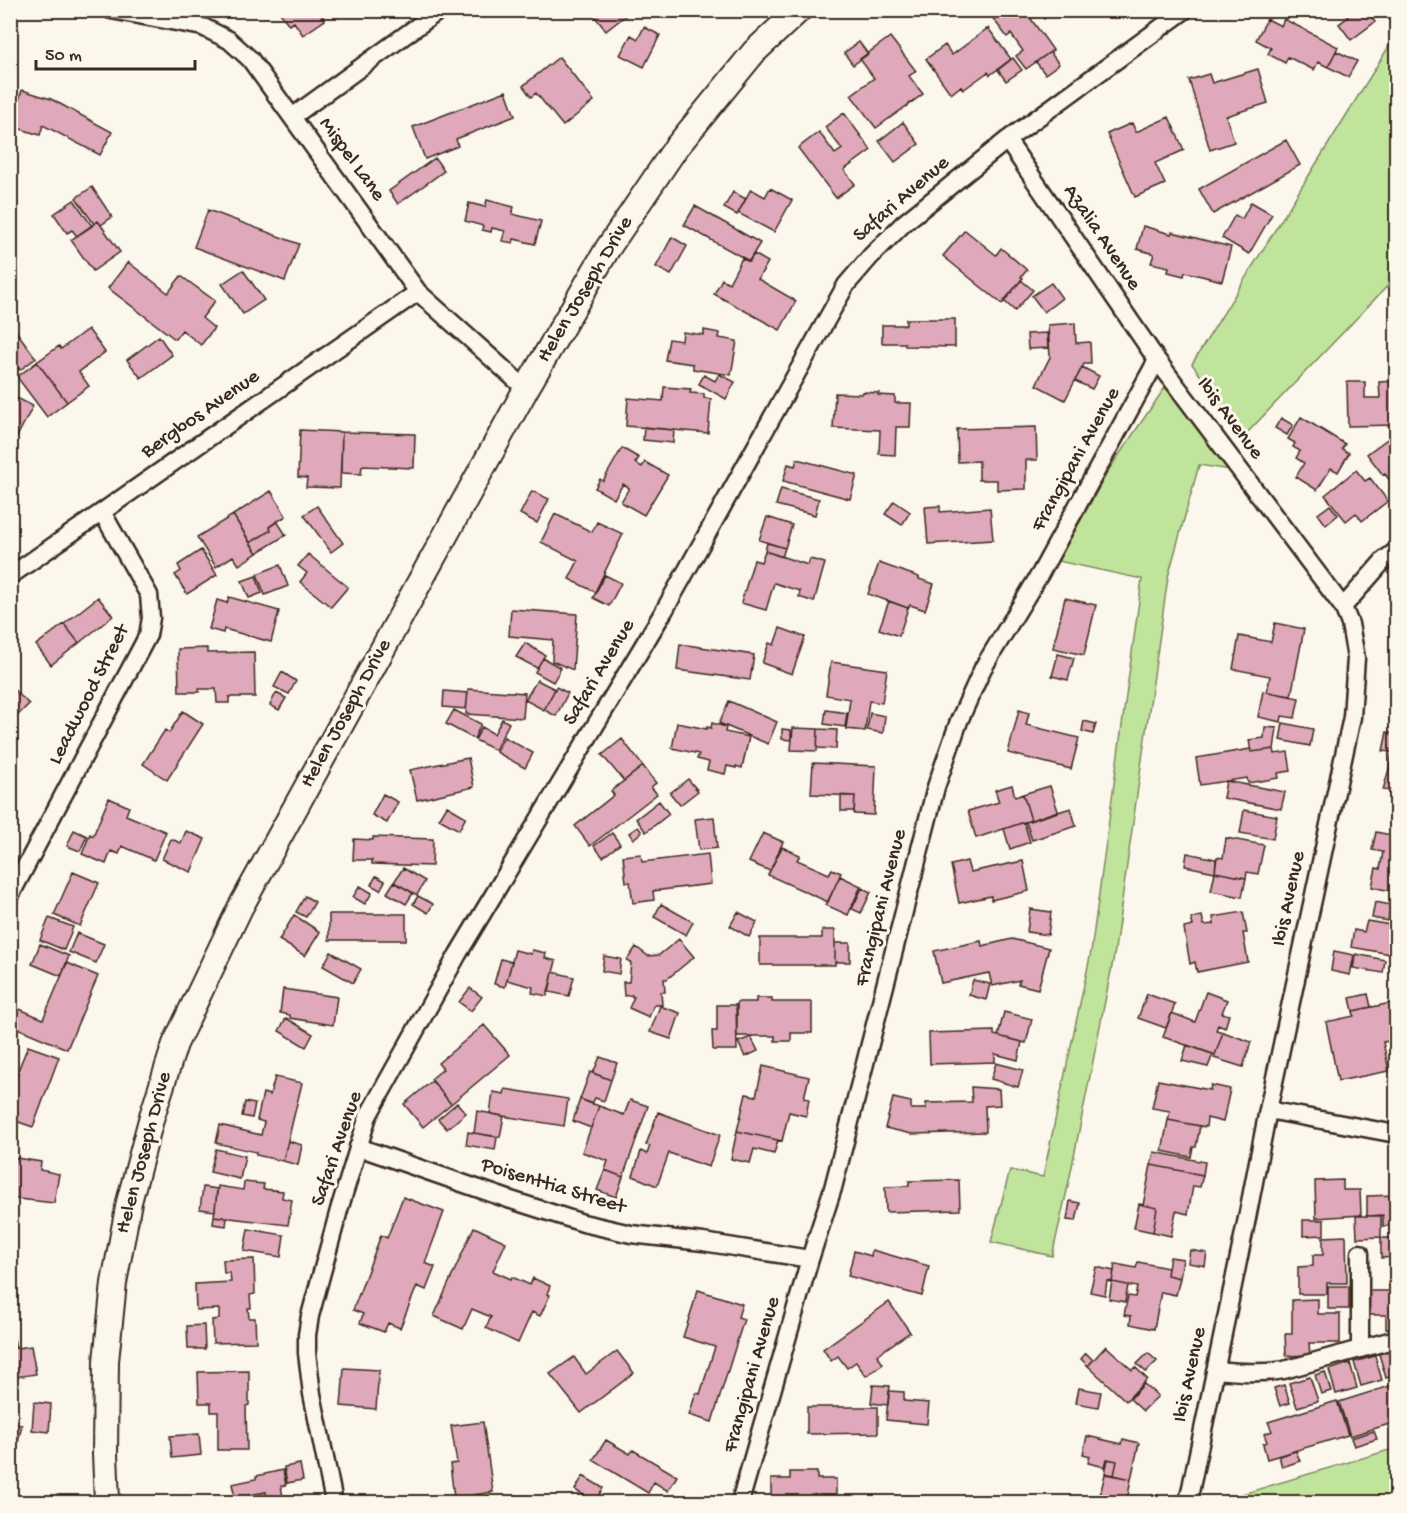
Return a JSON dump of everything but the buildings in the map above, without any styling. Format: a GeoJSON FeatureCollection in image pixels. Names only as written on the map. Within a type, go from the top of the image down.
{"type":"FeatureCollection","features":[{"type":"Feature","properties":{"kind":"street","name":"Mispel Lane"},"geometry":{"type":"LineString","coordinates":[[111,10],[203,27],[229,40],[250,59],[418,292],[526,389]]}},
{"type":"Feature","properties":{"kind":"street"},"geometry":{"type":"LineString","coordinates":[[292,117],[440,10]]}},
{"type":"Feature","properties":{"kind":"street","name":"Helen Joseph Drive"},"geometry":{"type":"LineString","coordinates":[[107,1503],[106,1361],[114,1283],[129,1202],[152,1116],[176,1044],[240,908],[526,389],[608,248],[675,149],[754,52],[799,10]]}},
{"type":"Feature","properties":{"kind":"street","name":"Safari Avenue"},"geometry":{"type":"LineString","coordinates":[[334,1503],[312,1394],[307,1353],[310,1316],[368,1116],[458,954],[664,610],[846,285],[904,223],[1008,140],[1185,10]]}},
{"type":"Feature","properties":{"kind":"street","name":"Azalia Avenue"},"geometry":{"type":"LineString","coordinates":[[1008,140],[1157,360]]}},
{"type":"Feature","properties":{"kind":"street","name":"Bergbos Avenue"},"geometry":{"type":"LineString","coordinates":[[10,576],[418,292]]}},
{"type":"Feature","properties":{"kind":"street","name":"Ibis Avenue"},"geometry":{"type":"LineString","coordinates":[[1157,360],[1343,607],[1350,624],[1356,658],[1352,717],[1268,1110],[1188,1503]]}},
{"type":"Feature","properties":{"kind":"street","name":"Frangipani Avenue"},"geometry":{"type":"LineString","coordinates":[[740,1503],[810,1259],[833,1188],[936,787],[959,721],[983,668],[1040,574],[1157,360]]}},
{"type":"Feature","properties":{"kind":"street","name":"Leadwood Street"},"geometry":{"type":"LineString","coordinates":[[10,896],[148,635],[151,618],[149,595],[102,512]]}},
{"type":"Feature","properties":{"kind":"street"},"geometry":{"type":"LineString","coordinates":[[1343,607],[1384,560],[1396,551]]}},
{"type":"Feature","properties":{"kind":"street"},"geometry":{"type":"LineString","coordinates":[[1268,1110],[1396,1134]]}},
{"type":"Feature","properties":{"kind":"street","name":"Poisenttia Street"},"geometry":{"type":"LineString","coordinates":[[358,1147],[583,1223],[631,1234],[703,1242],[810,1259]]}},
{"type":"Feature","properties":{"kind":"street"},"geometry":{"type":"LineString","coordinates":[[1360,1253],[1360,1348]]}},
{"type":"Feature","properties":{"kind":"street"},"geometry":{"type":"LineString","coordinates":[[1215,1370],[1250,1373],[1284,1370],[1396,1339]]}},
{"type":"Feature","properties":{"kind":"green space"},"geometry":{"type":"Polygon","coordinates":[[[1396,35],[1396,277],[1244,436],[1192,364],[1396,35]]]}},
{"type":"Feature","properties":{"kind":"green space"},"geometry":{"type":"Polygon","coordinates":[[[1166,386],[1231,470],[1199,465],[1168,577],[1114,956],[1052,1256],[991,1242],[1010,1170],[1043,1177],[1091,952],[1142,579],[1058,561],[1110,468],[1166,386]]]}},
{"type":"Feature","properties":{"kind":"green space"},"geometry":{"type":"Polygon","coordinates":[[[1396,1448],[1396,1502],[1228,1502],[1229,1498],[1396,1448]]]}}]}
